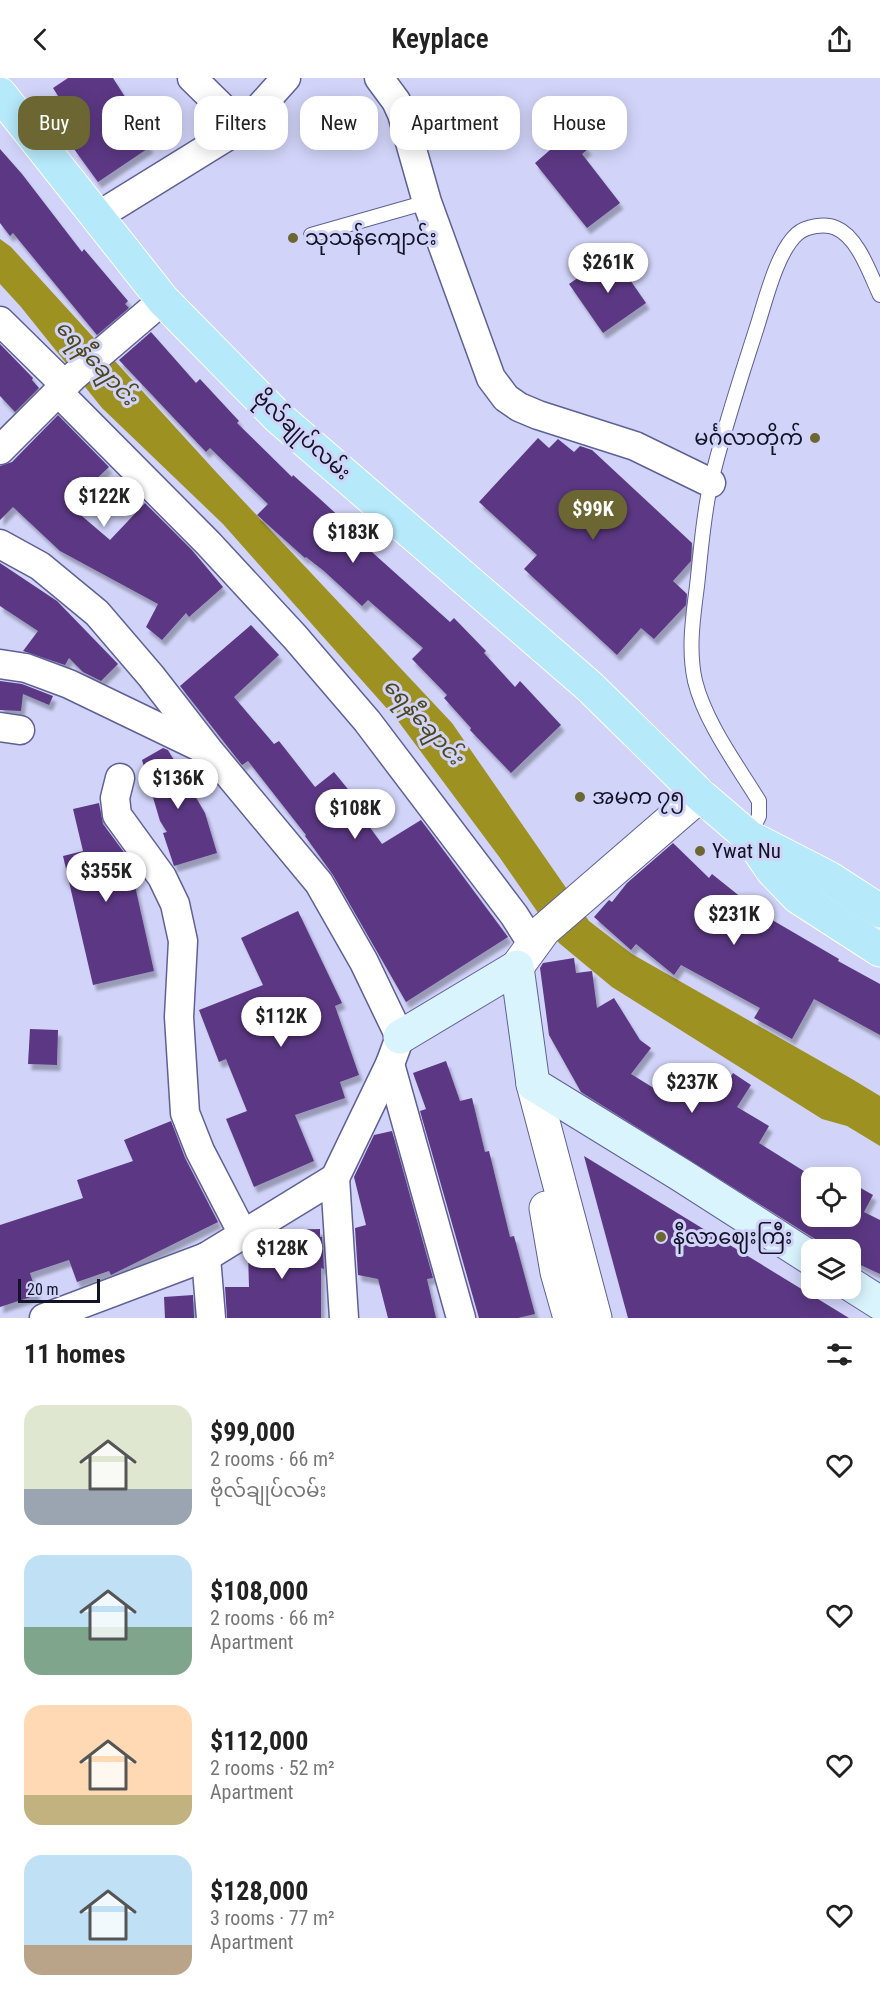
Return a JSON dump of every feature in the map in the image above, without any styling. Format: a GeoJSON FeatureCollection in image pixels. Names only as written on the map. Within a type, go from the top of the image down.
{"type":"FeatureCollection","features":[{"type":"Feature","properties":{"kind":"main road","name":"ဗိုလ်‌ချုပ်‌လမ်း"},"geometry":{"type":"LineString","coordinates":[[0,94],[163,300],[278,417],[589,686],[700,795],[749,837]]}},
{"type":"Feature","properties":{"kind":"main road"},"geometry":{"type":"LineString","coordinates":[[749,837],[829,878],[880,911]]}},
{"type":"Feature","properties":{"kind":"main road"},"geometry":{"type":"LineString","coordinates":[[749,837],[772,870],[798,897],[880,950]]}},
{"type":"Feature","properties":{"kind":"main road"},"geometry":{"type":"LineString","coordinates":[[395,1051],[531,947]]}},
{"type":"Feature","properties":{"kind":"main road"},"geometry":{"type":"LineString","coordinates":[[531,947],[533,1084],[801,1252]]}},
{"type":"Feature","properties":{"kind":"main road"},"geometry":{"type":"LineString","coordinates":[[861,1291],[880,1303]]}},
{"type":"Feature","properties":{"kind":"street"},"geometry":{"type":"LineString","coordinates":[[192,78],[210,96]]}},
{"type":"Feature","properties":{"kind":"street"},"geometry":{"type":"LineString","coordinates":[[270,96],[286,78]]}},
{"type":"Feature","properties":{"kind":"street"},"geometry":{"type":"LineString","coordinates":[[379,78],[396,100],[402,114],[427,202],[491,378],[506,398],[519,407],[538,415],[636,446],[711,483]]}},
{"type":"Feature","properties":{"kind":"street"},"geometry":{"type":"LineString","coordinates":[[98,216],[205,150]]}},
{"type":"Feature","properties":{"kind":"street"},"geometry":{"type":"LineString","coordinates":[[0,450],[66,384],[163,300]]}},
{"type":"Feature","properties":{"kind":"street"},"geometry":{"type":"LineString","coordinates":[[0,321],[66,384],[295,637],[367,722],[514,915],[531,947],[580,899],[700,795]]}},
{"type":"Feature","properties":{"kind":"street"},"geometry":{"type":"LineString","coordinates":[[0,544],[40,566],[97,613],[319,883],[364,962],[395,1051],[461,1318]]}},
{"type":"Feature","properties":{"kind":"street"},"geometry":{"type":"LineString","coordinates":[[0,664],[26,668],[69,684],[210,752]]}},
{"type":"Feature","properties":{"kind":"street"},"geometry":{"type":"LineString","coordinates":[[120,778],[115,798],[117,815],[162,877],[175,904],[183,941],[179,1017],[185,1113],[200,1151],[243,1234]]}},
{"type":"Feature","properties":{"kind":"street"},"geometry":{"type":"LineString","coordinates":[[344,1318],[335,1178],[395,1051]]}},
{"type":"Feature","properties":{"kind":"street"},"geometry":{"type":"LineString","coordinates":[[533,1084],[549,1228],[557,1272],[570,1318]]}},
{"type":"Feature","properties":{"kind":"street"},"geometry":{"type":"LineString","coordinates":[[533,1084],[595,1318]]}},
{"type":"Feature","properties":{"kind":"street"},"geometry":{"type":"LineString","coordinates":[[44,1318],[206,1257],[335,1178]]}},
{"type":"Feature","properties":{"kind":"street"},"geometry":{"type":"LineString","coordinates":[[206,1257],[212,1318]]}},
{"type":"Feature","properties":{"kind":"lane"},"geometry":{"type":"LineString","coordinates":[[310,236],[427,202]]}},
{"type":"Feature","properties":{"kind":"lane"},"geometry":{"type":"LineString","coordinates":[[749,837],[759,816],[759,801],[711,720],[695,681],[692,656],[693,621],[711,483],[736,391],[776,269],[797,234],[807,229],[823,226],[834,227],[847,234],[856,245],[880,295]]}},
{"type":"Feature","properties":{"kind":"water","name":"ရေနီချောင်း"},"geometry":{"type":"Polygon","coordinates":[[[0,239],[11,247],[217,473],[452,723],[589,921],[632,954],[880,1096],[880,1146],[847,1126],[822,1119],[612,987],[559,943],[500,858],[398,721],[223,524],[102,408],[0,284],[0,239]]]}},
{"type":"Feature","properties":{"kind":"building"},"geometry":{"type":"Polygon","coordinates":[[[68,78],[113,78],[124,96],[102,96],[102,150],[146,150],[98,182],[75,150],[90,150],[90,96],[58,96],[53,88],[68,78]]]}},
{"type":"Feature","properties":{"kind":"building"},"geometry":{"type":"Polygon","coordinates":[[[0,149],[82,252],[84,249],[128,301],[125,304],[129,308],[97,335],[13,233],[10,236],[0,223],[0,149]]]}},
{"type":"Feature","properties":{"kind":"building"},"geometry":{"type":"Polygon","coordinates":[[[550,150],[587,150],[582,154],[620,203],[587,228],[535,163],[550,150]]]}},
{"type":"Feature","properties":{"kind":"building"},"geometry":{"type":"Polygon","coordinates":[[[612,254],[646,303],[603,333],[569,284],[612,254]]]}},
{"type":"Feature","properties":{"kind":"building"},"geometry":{"type":"Polygon","coordinates":[[[151,332],[196,383],[200,379],[239,421],[237,423],[292,477],[293,475],[320,499],[357,533],[354,536],[450,622],[454,618],[486,651],[484,653],[515,687],[520,681],[561,725],[511,773],[470,730],[471,728],[444,698],[447,695],[412,659],[423,648],[368,600],[362,606],[257,515],[268,504],[210,448],[206,452],[119,360],[151,332]]]}},
{"type":"Feature","properties":{"kind":"building"},"geometry":{"type":"Polygon","coordinates":[[[0,344],[33,378],[32,380],[39,388],[15,412],[0,396],[0,344]]]}},
{"type":"Feature","properties":{"kind":"building"},"geometry":{"type":"Polygon","coordinates":[[[58,415],[109,467],[69,505],[110,540],[145,503],[192,550],[223,587],[189,617],[186,613],[162,640],[146,627],[158,604],[60,551],[13,507],[0,520],[0,466],[12,462],[58,415]]]}},
{"type":"Feature","properties":{"kind":"building"},"geometry":{"type":"Polygon","coordinates":[[[538,438],[549,448],[558,439],[574,452],[580,446],[592,450],[692,543],[691,561],[673,581],[687,594],[686,605],[654,639],[641,628],[617,655],[524,569],[537,555],[479,502],[538,438]]]}},
{"type":"Feature","properties":{"kind":"building"},"geometry":{"type":"Polygon","coordinates":[[[0,563],[57,601],[118,664],[101,681],[83,672],[69,658],[65,665],[23,651],[38,631],[0,606],[0,563]]]}},
{"type":"Feature","properties":{"kind":"building"},"geometry":{"type":"Polygon","coordinates":[[[251,625],[279,655],[234,697],[274,744],[279,741],[315,787],[334,772],[351,793],[347,796],[382,844],[421,820],[508,937],[406,1002],[333,875],[306,835],[248,761],[242,765],[180,686],[251,625]]]}},
{"type":"Feature","properties":{"kind":"building"},"geometry":{"type":"Polygon","coordinates":[[[0,681],[22,684],[53,696],[49,705],[23,694],[21,711],[0,710],[0,681]]]}},
{"type":"Feature","properties":{"kind":"building"},"geometry":{"type":"Polygon","coordinates":[[[163,748],[168,750],[205,813],[217,853],[174,866],[163,833],[167,832],[160,821],[142,760],[163,748]]]}},
{"type":"Feature","properties":{"kind":"building"},"geometry":{"type":"Polygon","coordinates":[[[99,803],[103,824],[129,859],[154,971],[93,985],[63,856],[83,851],[73,809],[99,803]]]}},
{"type":"Feature","properties":{"kind":"building"},"geometry":{"type":"Polygon","coordinates":[[[673,843],[709,878],[712,874],[762,914],[880,984],[880,1035],[814,999],[792,1039],[754,1018],[760,1008],[681,965],[674,975],[636,944],[631,950],[594,917],[609,900],[612,902],[627,883],[673,843]]]}},
{"type":"Feature","properties":{"kind":"building"},"geometry":{"type":"Polygon","coordinates":[[[298,911],[342,1003],[335,1006],[359,1075],[340,1082],[345,1098],[295,1115],[314,1161],[254,1187],[226,1119],[247,1111],[226,1059],[219,1062],[199,1010],[263,985],[241,938],[298,911]]]}},
{"type":"Feature","properties":{"kind":"building"},"geometry":{"type":"Polygon","coordinates":[[[574,958],[576,973],[592,971],[597,1008],[614,998],[640,1040],[651,1048],[631,1074],[673,1100],[699,1064],[726,1084],[733,1073],[751,1085],[737,1107],[769,1126],[759,1143],[801,1169],[801,1227],[861,1227],[861,1188],[873,1195],[864,1212],[880,1220],[880,1274],[861,1265],[861,1239],[815,1239],[581,1092],[549,1035],[540,968],[543,963],[574,958]]]}},
{"type":"Feature","properties":{"kind":"building"},"geometry":{"type":"Polygon","coordinates":[[[30,1029],[58,1030],[57,1065],[28,1064],[30,1029]]]}},
{"type":"Feature","properties":{"kind":"building"},"geometry":{"type":"Polygon","coordinates":[[[446,1061],[460,1101],[472,1098],[485,1152],[489,1151],[510,1237],[514,1236],[535,1314],[518,1318],[479,1318],[420,1111],[426,1109],[413,1073],[446,1061]]]}},
{"type":"Feature","properties":{"kind":"building"},"geometry":{"type":"Polygon","coordinates":[[[171,1121],[185,1158],[218,1222],[111,1275],[109,1271],[77,1282],[69,1260],[30,1273],[37,1295],[0,1307],[0,1225],[83,1198],[77,1180],[133,1161],[124,1140],[171,1121]]]}},
{"type":"Feature","properties":{"kind":"building"},"geometry":{"type":"Polygon","coordinates":[[[392,1131],[433,1278],[427,1279],[436,1318],[388,1318],[378,1279],[358,1275],[355,1228],[366,1225],[354,1177],[374,1135],[392,1131]]]}},
{"type":"Feature","properties":{"kind":"building","name":"နီလာ‌ဈေးကြီး"},"geometry":{"type":"Polygon","coordinates":[[[584,1156],[801,1289],[801,1299],[818,1299],[849,1318],[628,1318],[584,1156]]]}},
{"type":"Feature","properties":{"kind":"building"},"geometry":{"type":"Polygon","coordinates":[[[320,1229],[324,1269],[321,1268],[321,1318],[227,1318],[225,1287],[249,1287],[248,1252],[281,1252],[281,1230],[320,1229]]]}},
{"type":"Feature","properties":{"kind":"building"},"geometry":{"type":"Polygon","coordinates":[[[193,1295],[194,1318],[165,1318],[164,1297],[193,1295]]]}},
{"type":"Feature","properties":{"kind":"place","name":"သုသန်ကျောင်း"},"geometry":{"type":"Point","coordinates":[293,238]}},
{"type":"Feature","properties":{"kind":"place","name":"မင်္ဂလာတိုက်"},"geometry":{"type":"Point","coordinates":[815,438]}},
{"type":"Feature","properties":{"kind":"place","name":"အမက ၇၅"},"geometry":{"type":"Point","coordinates":[580,797]}},
{"type":"Feature","properties":{"kind":"place","name":"Ywat Nu"},"geometry":{"type":"Point","coordinates":[700,851]}},
{"type":"Feature","properties":{"kind":"place","name":"နီလာ‌ဈေးကြီး"},"geometry":{"type":"Point","coordinates":[661,1237]}}]}
